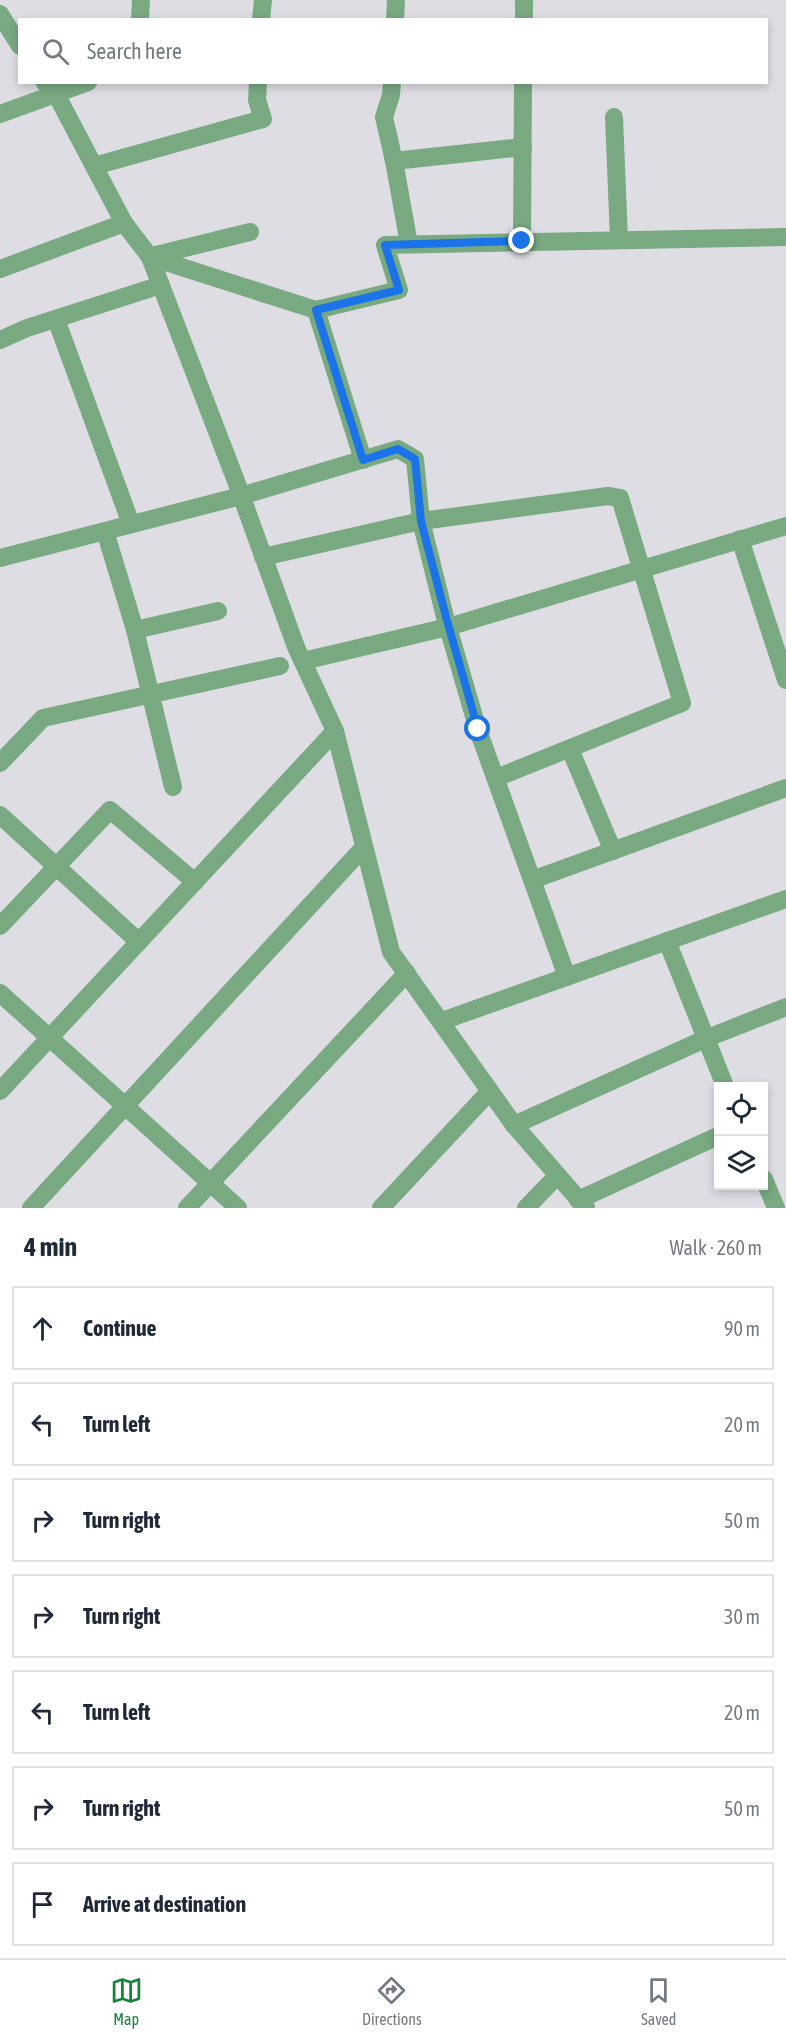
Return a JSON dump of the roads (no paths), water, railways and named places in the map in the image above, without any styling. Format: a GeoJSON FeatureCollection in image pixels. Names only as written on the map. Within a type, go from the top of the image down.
{"type":"FeatureCollection","features":[{"type":"Feature","properties":{"kind":"street"},"geometry":{"type":"LineString","coordinates":[[140,18],[141,0]]}},
{"type":"Feature","properties":{"kind":"street"},"geometry":{"type":"LineString","coordinates":[[261,18],[262,0]]}},
{"type":"Feature","properties":{"kind":"street"},"geometry":{"type":"LineString","coordinates":[[395,18],[396,0]]}},
{"type":"Feature","properties":{"kind":"street"},"geometry":{"type":"LineString","coordinates":[[524,0],[524,18]]}},
{"type":"Feature","properties":{"kind":"street"},"geometry":{"type":"LineString","coordinates":[[0,14],[18,43]]}},
{"type":"Feature","properties":{"kind":"street"},"geometry":{"type":"LineString","coordinates":[[0,114],[50,88],[75,84]]}},
{"type":"Feature","properties":{"kind":"street"},"geometry":{"type":"LineString","coordinates":[[94,166],[263,119],[257,100],[258,84]]}},
{"type":"Feature","properties":{"kind":"street"},"geometry":{"type":"LineString","coordinates":[[392,84],[384,117],[409,244]]}},
{"type":"Feature","properties":{"kind":"street"},"geometry":{"type":"LineString","coordinates":[[522,241],[523,84]]}},
{"type":"Feature","properties":{"kind":"street"},"geometry":{"type":"LineString","coordinates":[[50,88],[124,223],[150,257],[303,661],[335,731],[392,952],[514,1125],[582,1204],[714,1138]]}},
{"type":"Feature","properties":{"kind":"street"},"geometry":{"type":"LineString","coordinates":[[614,117],[619,240]]}},
{"type":"Feature","properties":{"kind":"street"},"geometry":{"type":"LineString","coordinates":[[394,161],[523,147]]}},
{"type":"Feature","properties":{"kind":"street"},"geometry":{"type":"LineString","coordinates":[[0,269],[124,223]]}},
{"type":"Feature","properties":{"kind":"street"},"geometry":{"type":"LineString","coordinates":[[150,257],[250,232]]}},
{"type":"Feature","properties":{"kind":"street"},"geometry":{"type":"LineString","coordinates":[[150,257],[316,310],[399,290],[385,245],[786,237]]}},
{"type":"Feature","properties":{"kind":"street"},"geometry":{"type":"LineString","coordinates":[[0,340],[27,328],[161,285]]}},
{"type":"Feature","properties":{"kind":"street"},"geometry":{"type":"LineString","coordinates":[[316,310],[363,460]]}},
{"type":"Feature","properties":{"kind":"street"},"geometry":{"type":"LineString","coordinates":[[56,319],[131,524]]}},
{"type":"Feature","properties":{"kind":"street"},"geometry":{"type":"LineString","coordinates":[[0,558],[241,496],[398,449],[415,459],[421,521],[448,627],[478,729],[567,977]]}},
{"type":"Feature","properties":{"kind":"street"},"geometry":{"type":"LineString","coordinates":[[264,557],[421,521],[608,496],[620,498],[682,703],[496,778]]}},
{"type":"Feature","properties":{"kind":"street"},"geometry":{"type":"LineString","coordinates":[[303,661],[448,627],[786,526]]}},
{"type":"Feature","properties":{"kind":"street"},"geometry":{"type":"LineString","coordinates":[[105,531],[135,630],[173,787]]}},
{"type":"Feature","properties":{"kind":"street"},"geometry":{"type":"LineString","coordinates":[[740,540],[786,680]]}},
{"type":"Feature","properties":{"kind":"street"},"geometry":{"type":"LineString","coordinates":[[135,630],[218,611]]}},
{"type":"Feature","properties":{"kind":"street"},"geometry":{"type":"LineString","coordinates":[[0,763],[43,718],[280,666]]}},
{"type":"Feature","properties":{"kind":"street"},"geometry":{"type":"LineString","coordinates":[[0,1091],[335,731]]}},
{"type":"Feature","properties":{"kind":"street"},"geometry":{"type":"LineString","coordinates":[[570,749],[613,851]]}},
{"type":"Feature","properties":{"kind":"street"},"geometry":{"type":"LineString","coordinates":[[532,880],[786,788]]}},
{"type":"Feature","properties":{"kind":"street"},"geometry":{"type":"LineString","coordinates":[[0,926],[110,810],[195,882]]}},
{"type":"Feature","properties":{"kind":"street"},"geometry":{"type":"LineString","coordinates":[[0,815],[139,942]]}},
{"type":"Feature","properties":{"kind":"street"},"geometry":{"type":"LineString","coordinates":[[32,1208],[364,847]]}},
{"type":"Feature","properties":{"kind":"street"},"geometry":{"type":"LineString","coordinates":[[442,1021],[786,898]]}},
{"type":"Feature","properties":{"kind":"street"},"geometry":{"type":"LineString","coordinates":[[667,941],[723,1082]]}},
{"type":"Feature","properties":{"kind":"street"},"geometry":{"type":"LineString","coordinates":[[187,1208],[406,973]]}},
{"type":"Feature","properties":{"kind":"street"},"geometry":{"type":"LineString","coordinates":[[0,993],[238,1208]]}},
{"type":"Feature","properties":{"kind":"street"},"geometry":{"type":"LineString","coordinates":[[514,1125],[705,1039],[786,1007]]}},
{"type":"Feature","properties":{"kind":"street"},"geometry":{"type":"LineString","coordinates":[[381,1208],[490,1090]]}},
{"type":"Feature","properties":{"kind":"street"},"geometry":{"type":"LineString","coordinates":[[526,1208],[557,1176]]}},
{"type":"Feature","properties":{"kind":"street"},"geometry":{"type":"LineString","coordinates":[[768,1189],[776,1208]]}}]}
